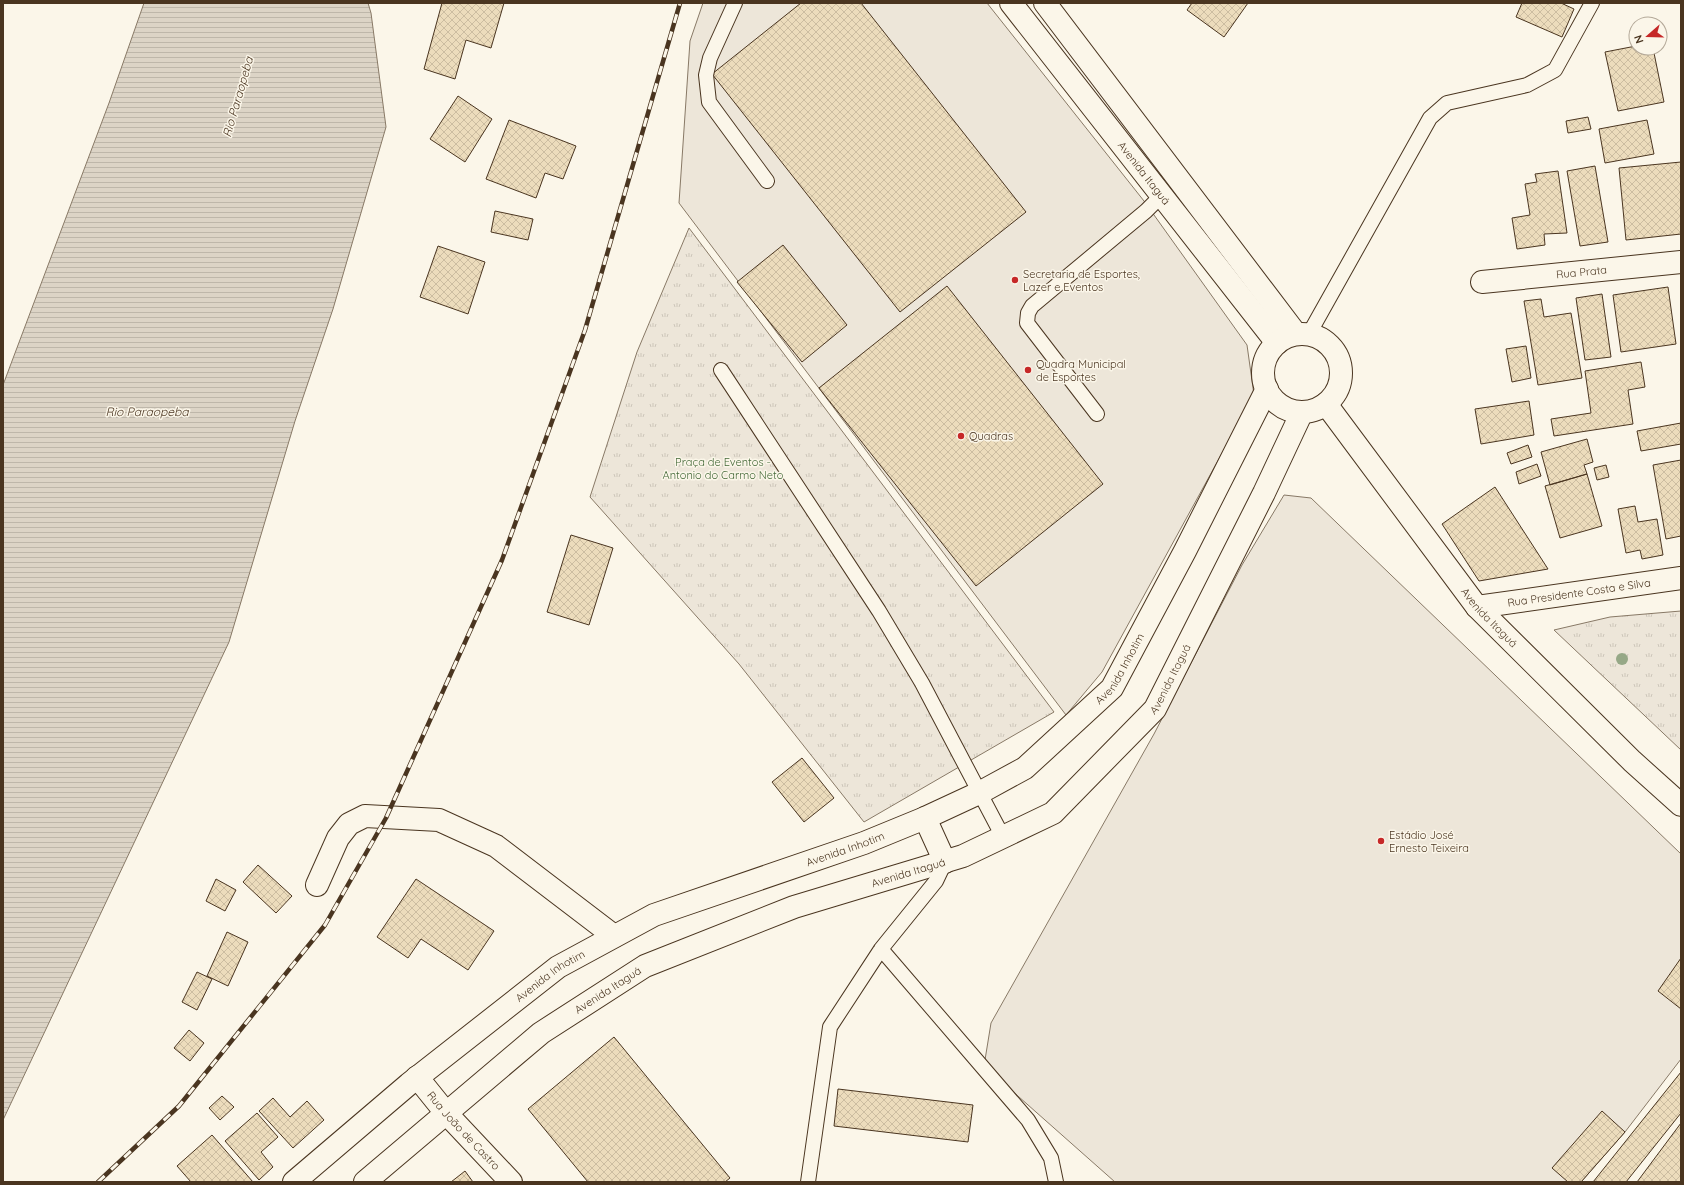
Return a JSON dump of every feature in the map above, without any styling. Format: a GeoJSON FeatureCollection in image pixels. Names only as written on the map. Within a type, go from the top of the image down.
{"type":"FeatureCollection","features":[{"type":"Feature","properties":{"kind":"main road","name":"Avenida Itaguá"},"geometry":{"type":"LineString","coordinates":[[1011,3],[1161,196],[1294,337],[1321,338],[1331,346],[1338,357],[1340,364],[1340,383],[1334,395],[1326,404],[1477,608],[1632,761],[1681,805]]}},
{"type":"Feature","properties":{"kind":"main road","name":"Avenida Itaguá"},"geometry":{"type":"LineString","coordinates":[[1045,3],[1294,337]]}},
{"type":"Feature","properties":{"kind":"main road","name":"Rua Prata"},"geometry":{"type":"LineString","coordinates":[[1482,282],[1681,262]]}},
{"type":"Feature","properties":{"kind":"main road"},"geometry":{"type":"LineString","coordinates":[[1294,337],[1269,353],[1264,364],[1264,377],[1267,389],[1273,398],[1281,405],[1302,412],[1318,408],[1326,404]]}},
{"type":"Feature","properties":{"kind":"main road","name":"Avenida Inhotim"},"geometry":{"type":"LineString","coordinates":[[294,1182],[417,1077],[558,967],[654,915],[864,843],[925,818],[981,792],[1025,768],[1112,688],[1185,551],[1267,389]]}},
{"type":"Feature","properties":{"kind":"main road","name":"Avenida Itaguá"},"geometry":{"type":"LineString","coordinates":[[365,1182],[541,1033],[645,966],[794,907],[964,856],[1053,813],[1155,709],[1264,492],[1302,412]]}},
{"type":"Feature","properties":{"kind":"main road","name":"Rua Presidente Costa e Silva"},"geometry":{"type":"LineString","coordinates":[[1477,608],[1681,578]]}},
{"type":"Feature","properties":{"kind":"main road"},"geometry":{"type":"LineString","coordinates":[[317,885],[338,838],[349,824],[365,816],[439,820],[496,846],[614,936]]}},
{"type":"Feature","properties":{"kind":"main road"},"geometry":{"type":"LineString","coordinates":[[925,818],[945,862]]}},
{"type":"Feature","properties":{"kind":"main road","name":"Rua João de Castro"},"geometry":{"type":"LineString","coordinates":[[417,1077],[446,1113],[511,1182]]}},
{"type":"Feature","properties":{"kind":"lane"},"geometry":{"type":"LineString","coordinates":[[735,3],[710,58],[707,69],[706,75],[709,102],[767,181]]}},
{"type":"Feature","properties":{"kind":"lane"},"geometry":{"type":"LineString","coordinates":[[1294,337],[1430,118],[1447,104],[1527,85],[1555,70],[1592,3]]}},
{"type":"Feature","properties":{"kind":"lane"},"geometry":{"type":"LineString","coordinates":[[1097,414],[1028,323],[1028,312],[1032,306],[1146,211],[1161,196]]}},
{"type":"Feature","properties":{"kind":"lane"},"geometry":{"type":"LineString","coordinates":[[721,370],[879,611],[922,682],[981,792],[1003,838]]}},
{"type":"Feature","properties":{"kind":"lane"},"geometry":{"type":"LineString","coordinates":[[808,1182],[830,1027],[881,949],[936,881],[945,862]]}},
{"type":"Feature","properties":{"kind":"lane"},"geometry":{"type":"LineString","coordinates":[[881,949],[1028,1120],[1051,1158],[1056,1182]]}},
{"type":"Feature","properties":{"kind":"green space","name":"Quadra Municipal de Esportes"},"geometry":{"type":"Polygon","coordinates":[[[703,3],[987,3],[1144,201],[1247,345],[1254,395],[1102,672],[1066,715],[679,203],[690,41],[703,3]]]}},
{"type":"Feature","properties":{"kind":"green space","name":"Praça de Eventos - Antonio do Carmo Neto"},"geometry":{"type":"Polygon","coordinates":[[[689,228],[1054,712],[864,822],[739,664],[590,497],[637,352],[689,228]]]}},
{"type":"Feature","properties":{"kind":"green space","name":"Estádio José Ernesto Teixeira"},"geometry":{"type":"Polygon","coordinates":[[[1284,495],[1311,498],[1681,854],[1681,1059],[1625,1132],[1581,1182],[1115,1182],[984,1066],[991,1023],[1154,734],[1242,565],[1284,495]]]}},
{"type":"Feature","properties":{"kind":"green space"},"geometry":{"type":"Polygon","coordinates":[[[1681,611],[1681,750],[1554,630],[1610,617],[1681,611]]]}},
{"type":"Feature","properties":{"kind":"water","name":"Rio Paraopeba"},"geometry":{"type":"Polygon","coordinates":[[[144,3],[368,3],[371,13],[386,127],[333,309],[295,421],[229,642],[3,1120],[3,385],[109,103],[144,3]]]}},
{"type":"Feature","properties":{"kind":"building"},"geometry":{"type":"Polygon","coordinates":[[[442,3],[504,3],[491,48],[466,40],[455,79],[424,69],[442,3]]]}},
{"type":"Feature","properties":{"kind":"building"},"geometry":{"type":"Polygon","coordinates":[[[801,3],[861,3],[1026,212],[900,312],[712,74],[801,3]]]}},
{"type":"Feature","properties":{"kind":"building"},"geometry":{"type":"Polygon","coordinates":[[[1192,3],[1248,3],[1224,37],[1187,10],[1192,3]]]}},
{"type":"Feature","properties":{"kind":"building"},"geometry":{"type":"Polygon","coordinates":[[[1522,3],[1561,3],[1574,9],[1562,37],[1516,17],[1522,3]]]}},
{"type":"Feature","properties":{"kind":"building"},"geometry":{"type":"Polygon","coordinates":[[[1628,48],[1628,56],[1655,56],[1664,102],[1618,111],[1605,52],[1628,48]]]}},
{"type":"Feature","properties":{"kind":"building"},"geometry":{"type":"Polygon","coordinates":[[[458,96],[492,119],[465,162],[430,139],[458,96]]]}},
{"type":"Feature","properties":{"kind":"building"},"geometry":{"type":"Polygon","coordinates":[[[1588,117],[1591,129],[1568,133],[1566,121],[1588,117]]]}},
{"type":"Feature","properties":{"kind":"building"},"geometry":{"type":"Polygon","coordinates":[[[509,120],[576,146],[563,179],[545,173],[536,198],[486,179],[509,120]]]}},
{"type":"Feature","properties":{"kind":"building"},"geometry":{"type":"Polygon","coordinates":[[[1647,120],[1654,154],[1605,163],[1599,129],[1647,120]]]}},
{"type":"Feature","properties":{"kind":"building"},"geometry":{"type":"Polygon","coordinates":[[[1681,162],[1681,234],[1626,240],[1619,168],[1681,162]]]}},
{"type":"Feature","properties":{"kind":"building"},"geometry":{"type":"Polygon","coordinates":[[[1595,166],[1608,242],[1580,246],[1567,171],[1595,166]]]}},
{"type":"Feature","properties":{"kind":"building"},"geometry":{"type":"Polygon","coordinates":[[[1558,171],[1567,233],[1544,234],[1545,245],[1517,249],[1512,218],[1530,215],[1525,184],[1537,182],[1535,174],[1558,171]]]}},
{"type":"Feature","properties":{"kind":"building"},"geometry":{"type":"Polygon","coordinates":[[[495,211],[533,219],[528,240],[491,232],[495,211]]]}},
{"type":"Feature","properties":{"kind":"building"},"geometry":{"type":"Polygon","coordinates":[[[783,245],[847,325],[802,362],[737,282],[783,245]]]}},
{"type":"Feature","properties":{"kind":"building"},"geometry":{"type":"Polygon","coordinates":[[[438,246],[485,262],[468,314],[420,297],[438,246]]]}},
{"type":"Feature","properties":{"kind":"building","name":"Quadras"},"geometry":{"type":"Polygon","coordinates":[[[947,286],[1103,484],[976,586],[819,388],[947,286]]]}},
{"type":"Feature","properties":{"kind":"building"},"geometry":{"type":"Polygon","coordinates":[[[1668,287],[1676,344],[1621,352],[1613,295],[1668,287]]]}},
{"type":"Feature","properties":{"kind":"building"},"geometry":{"type":"Polygon","coordinates":[[[1602,294],[1611,357],[1585,360],[1576,298],[1602,294]]]}},
{"type":"Feature","properties":{"kind":"building"},"geometry":{"type":"Polygon","coordinates":[[[1541,299],[1544,317],[1571,313],[1582,378],[1538,385],[1524,301],[1541,299]]]}},
{"type":"Feature","properties":{"kind":"building"},"geometry":{"type":"Polygon","coordinates":[[[1526,346],[1531,378],[1512,382],[1506,349],[1526,346]]]}},
{"type":"Feature","properties":{"kind":"building"},"geometry":{"type":"Polygon","coordinates":[[[1641,362],[1645,387],[1628,390],[1633,424],[1554,436],[1551,419],[1591,413],[1585,371],[1641,362]]]}},
{"type":"Feature","properties":{"kind":"building"},"geometry":{"type":"Polygon","coordinates":[[[1529,401],[1534,435],[1481,444],[1475,409],[1529,401]]]}},
{"type":"Feature","properties":{"kind":"building"},"geometry":{"type":"Polygon","coordinates":[[[1681,423],[1681,444],[1641,451],[1637,431],[1681,423]]]}},
{"type":"Feature","properties":{"kind":"building"},"geometry":{"type":"Polygon","coordinates":[[[1587,439],[1593,462],[1584,465],[1587,474],[1550,485],[1541,452],[1587,439]]]}},
{"type":"Feature","properties":{"kind":"building"},"geometry":{"type":"Polygon","coordinates":[[[1528,445],[1532,457],[1511,464],[1507,453],[1528,445]]]}},
{"type":"Feature","properties":{"kind":"building"},"geometry":{"type":"Polygon","coordinates":[[[1681,460],[1681,536],[1666,539],[1653,465],[1681,460]]]}},
{"type":"Feature","properties":{"kind":"building"},"geometry":{"type":"Polygon","coordinates":[[[1537,464],[1541,476],[1519,484],[1516,472],[1537,464]]]}},
{"type":"Feature","properties":{"kind":"building"},"geometry":{"type":"Polygon","coordinates":[[[1606,465],[1609,477],[1597,480],[1594,468],[1606,465]]]}},
{"type":"Feature","properties":{"kind":"building"},"geometry":{"type":"Polygon","coordinates":[[[1587,474],[1602,526],[1560,538],[1545,486],[1587,474]]]}},
{"type":"Feature","properties":{"kind":"building"},"geometry":{"type":"Polygon","coordinates":[[[1495,487],[1548,569],[1479,581],[1442,524],[1495,487]]]}},
{"type":"Feature","properties":{"kind":"building"},"geometry":{"type":"Polygon","coordinates":[[[1635,506],[1638,522],[1657,519],[1663,555],[1642,559],[1640,550],[1626,553],[1618,509],[1635,506]]]}},
{"type":"Feature","properties":{"kind":"building"},"geometry":{"type":"Polygon","coordinates":[[[571,535],[613,548],[589,625],[547,612],[571,535]]]}},
{"type":"Feature","properties":{"kind":"building"},"geometry":{"type":"Polygon","coordinates":[[[802,758],[834,798],[804,822],[772,782],[802,758]]]}},
{"type":"Feature","properties":{"kind":"building"},"geometry":{"type":"Polygon","coordinates":[[[258,865],[292,896],[276,913],[243,882],[258,865]]]}},
{"type":"Feature","properties":{"kind":"building"},"geometry":{"type":"Polygon","coordinates":[[[216,879],[236,890],[225,911],[206,901],[216,879]]]}},
{"type":"Feature","properties":{"kind":"building"},"geometry":{"type":"Polygon","coordinates":[[[416,879],[494,931],[468,970],[421,939],[408,958],[377,937],[416,879]]]}},
{"type":"Feature","properties":{"kind":"building"},"geometry":{"type":"Polygon","coordinates":[[[227,932],[248,942],[228,986],[207,976],[227,932]]]}},
{"type":"Feature","properties":{"kind":"building"},"geometry":{"type":"Polygon","coordinates":[[[1681,958],[1681,1009],[1658,991],[1681,958]]]}},
{"type":"Feature","properties":{"kind":"building"},"geometry":{"type":"Polygon","coordinates":[[[197,972],[212,979],[197,1010],[182,1002],[197,972]]]}},
{"type":"Feature","properties":{"kind":"building"},"geometry":{"type":"Polygon","coordinates":[[[189,1030],[204,1043],[190,1061],[174,1048],[189,1030]]]}},
{"type":"Feature","properties":{"kind":"building"},"geometry":{"type":"Polygon","coordinates":[[[614,1037],[730,1178],[725,1182],[588,1182],[528,1109],[614,1037]]]}},
{"type":"Feature","properties":{"kind":"building"},"geometry":{"type":"Polygon","coordinates":[[[1681,1072],[1681,1113],[1626,1182],[1593,1182],[1681,1072]]]}},
{"type":"Feature","properties":{"kind":"building"},"geometry":{"type":"Polygon","coordinates":[[[838,1089],[973,1105],[968,1142],[834,1126],[838,1089]]]}},
{"type":"Feature","properties":{"kind":"building"},"geometry":{"type":"Polygon","coordinates":[[[222,1096],[234,1107],[220,1120],[209,1108],[222,1096]]]}},
{"type":"Feature","properties":{"kind":"building"},"geometry":{"type":"Polygon","coordinates":[[[273,1098],[290,1117],[307,1101],[324,1120],[293,1148],[259,1111],[273,1098]]]}},
{"type":"Feature","properties":{"kind":"building"},"geometry":{"type":"Polygon","coordinates":[[[1602,1111],[1625,1132],[1581,1182],[1568,1182],[1552,1168],[1602,1111]]]}},
{"type":"Feature","properties":{"kind":"building"},"geometry":{"type":"Polygon","coordinates":[[[257,1113],[278,1137],[261,1152],[273,1167],[259,1180],[225,1141],[257,1113]]]}},
{"type":"Feature","properties":{"kind":"building"},"geometry":{"type":"Polygon","coordinates":[[[1681,1123],[1681,1182],[1637,1182],[1681,1123]]]}},
{"type":"Feature","properties":{"kind":"building"},"geometry":{"type":"Polygon","coordinates":[[[212,1135],[253,1182],[191,1182],[177,1166],[212,1135]]]}},
{"type":"Feature","properties":{"kind":"building"},"geometry":{"type":"Polygon","coordinates":[[[465,1171],[473,1182],[451,1182],[465,1171]]]}},
{"type":"Feature","properties":{"kind":"railway"},"geometry":{"type":"LineString","coordinates":[[98,1182],[179,1106],[325,925],[386,818],[502,560],[585,330],[680,3]]}},
{"type":"Feature","properties":{"kind":"place","name":"Secretaria de Esportes, Lazer e Eventos"},"geometry":{"type":"Point","coordinates":[1015,280]}},
{"type":"Feature","properties":{"kind":"place","name":"Quadra Municipal de Esportes"},"geometry":{"type":"Point","coordinates":[1028,370]}},
{"type":"Feature","properties":{"kind":"place","name":"Quadras"},"geometry":{"type":"Point","coordinates":[961,436]}},
{"type":"Feature","properties":{"kind":"place","name":"Estádio José Ernesto Teixeira"},"geometry":{"type":"Point","coordinates":[1381,841]}}]}
